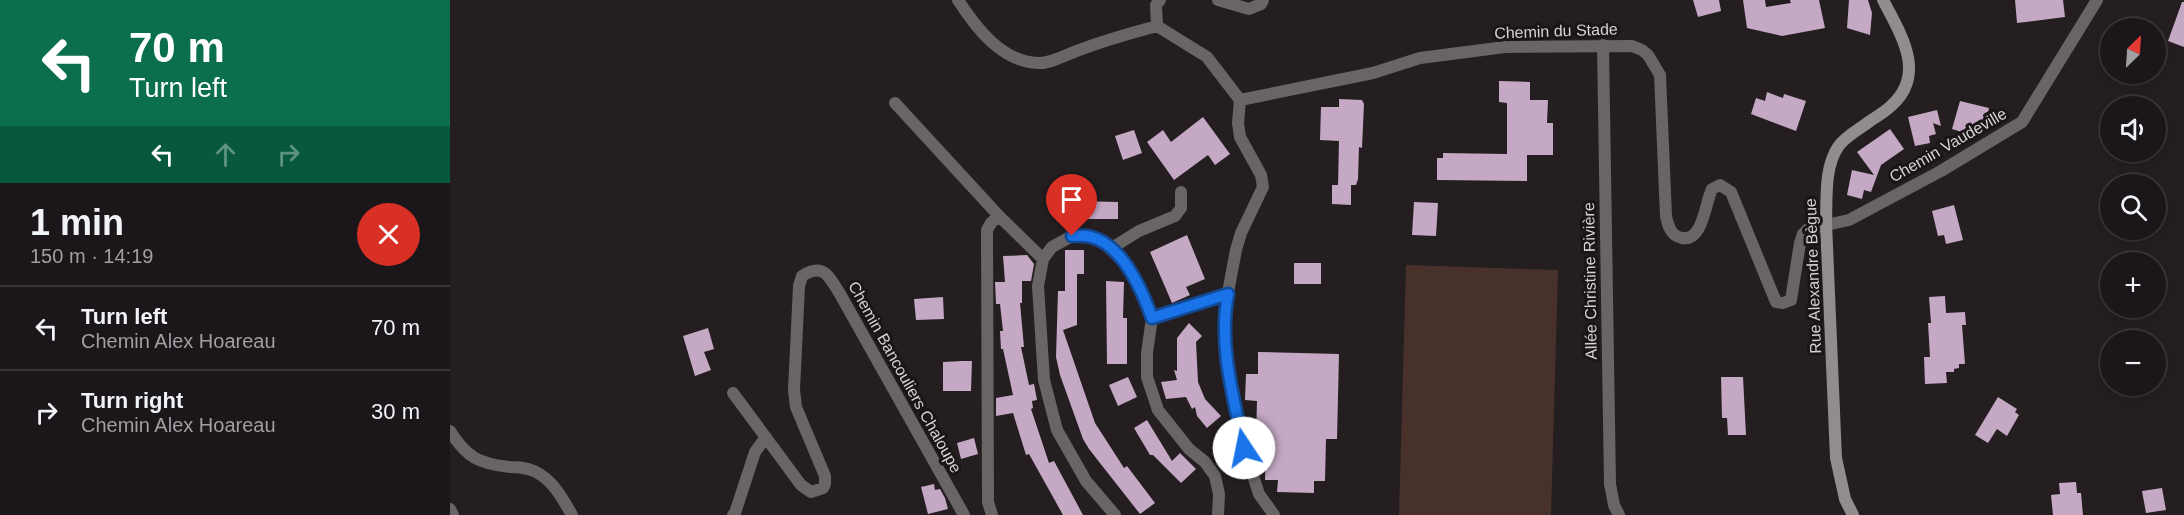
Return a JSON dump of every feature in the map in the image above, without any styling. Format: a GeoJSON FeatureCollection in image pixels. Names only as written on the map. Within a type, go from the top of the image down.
{"type":"FeatureCollection","features":[{"type":"Feature","properties":{"kind":"main road","name":"Rue Alexandre Bègue"},"geometry":{"type":"LineString","coordinates":[[1853,515],[1845,499],[1836,458],[1826,224],[1827,191],[1832,159],[1837,149],[1843,141],[1894,104],[1903,92],[1907,80],[1910,62],[1900,33],[1883,0]]}},
{"type":"Feature","properties":{"kind":"street"},"geometry":{"type":"LineString","coordinates":[[958,0],[968,16],[1005,54],[1031,63],[1041,64],[1116,37],[1157,26],[1207,57],[1240,100],[1238,123],[1240,137],[1261,175],[1263,187],[1241,233],[1236,250],[1224,314],[1228,367],[1244,448],[1259,494],[1274,515]]}},
{"type":"Feature","properties":{"kind":"street"},"geometry":{"type":"LineString","coordinates":[[1157,26],[1156,5],[1160,0]]}},
{"type":"Feature","properties":{"kind":"street"},"geometry":{"type":"LineString","coordinates":[[1218,0],[1249,9],[1261,4],[1263,0]]}},
{"type":"Feature","properties":{"kind":"street","name":"Chemin Vaudeville"},"geometry":{"type":"LineString","coordinates":[[1826,224],[1849,219],[1941,171],[2022,122],[2097,0]]}},
{"type":"Feature","properties":{"kind":"street","name":"Allée Christine Rivière"},"geometry":{"type":"LineString","coordinates":[[1603,45],[1610,484],[1614,505],[1619,515]]}},
{"type":"Feature","properties":{"kind":"street","name":"Chemin du Stade"},"geometry":{"type":"LineString","coordinates":[[1240,100],[1373,73],[1420,58],[1505,47],[1632,46],[1642,50],[1660,75],[1666,216],[1673,235],[1689,238],[1695,234],[1712,189],[1720,185],[1725,187],[1731,192],[1776,302],[1784,303],[1791,300],[1803,234],[1808,229],[1826,224]]}},
{"type":"Feature","properties":{"kind":"street"},"geometry":{"type":"LineString","coordinates":[[895,103],[999,216],[1043,259]]}},
{"type":"Feature","properties":{"kind":"street"},"geometry":{"type":"LineString","coordinates":[[1110,249],[1139,231],[1175,216],[1181,208],[1181,192]]}},
{"type":"Feature","properties":{"kind":"street","name":"Chemin Bancouliers Chaloupe"},"geometry":{"type":"LineString","coordinates":[[992,515],[988,502],[987,230],[999,216]]}},
{"type":"Feature","properties":{"kind":"street"},"geometry":{"type":"LineString","coordinates":[[1115,515],[1086,481],[1057,430],[1044,380],[1038,286],[1043,259],[1052,247],[1072,236],[1090,236],[1105,244],[1129,267],[1152,318],[1147,353],[1147,377],[1158,410],[1189,449],[1205,462],[1215,476],[1218,515]]}},
{"type":"Feature","properties":{"kind":"street","name":"Chemin Bancouliers Chaloupe"},"geometry":{"type":"LineString","coordinates":[[766,437],[801,485],[811,492],[822,488],[825,484],[825,476],[796,407],[794,390],[799,286],[802,276],[810,271],[819,270],[828,274],[840,294],[964,515]]}},
{"type":"Feature","properties":{"kind":"street"},"geometry":{"type":"LineString","coordinates":[[1152,318],[1228,294]]}},
{"type":"Feature","properties":{"kind":"street"},"geometry":{"type":"LineString","coordinates":[[733,393],[766,437],[754,452],[733,515]]}},
{"type":"Feature","properties":{"kind":"street"},"geometry":{"type":"LineString","coordinates":[[450,431],[458,444],[471,457],[482,462],[527,468],[541,475],[558,493],[572,515]]}},
{"type":"Feature","properties":{"kind":"street"},"geometry":{"type":"LineString","coordinates":[[450,509],[453,515]]}},
{"type":"Feature","properties":{"kind":"shaded area"},"geometry":{"type":"Polygon","coordinates":[[[1406,265],[1558,270],[1551,515],[1399,515],[1406,265]]]}},
{"type":"Feature","properties":{"kind":"building"},"geometry":{"type":"Polygon","coordinates":[[[1693,0],[1719,0],[1721,11],[1698,17],[1693,0]]]}},
{"type":"Feature","properties":{"kind":"building"},"geometry":{"type":"Polygon","coordinates":[[[1743,0],[1765,0],[1766,7],[1791,3],[1790,0],[1819,0],[1825,28],[1782,36],[1747,28],[1743,0]]]}},
{"type":"Feature","properties":{"kind":"building"},"geometry":{"type":"Polygon","coordinates":[[[1849,0],[1868,0],[1872,13],[1870,35],[1847,28],[1849,0]]]}},
{"type":"Feature","properties":{"kind":"building"},"geometry":{"type":"Polygon","coordinates":[[[2015,0],[2063,0],[2065,17],[2017,23],[2015,0]]]}},
{"type":"Feature","properties":{"kind":"building"},"geometry":{"type":"Polygon","coordinates":[[[2182,2],[2184,2],[2184,47],[2168,41],[2182,2]]]}},
{"type":"Feature","properties":{"kind":"building"},"geometry":{"type":"Polygon","coordinates":[[[1499,81],[1530,82],[1530,100],[1548,100],[1547,123],[1553,123],[1553,155],[1527,155],[1527,181],[1437,180],[1437,158],[1443,158],[1443,153],[1507,154],[1507,103],[1499,102],[1499,81]]]}},
{"type":"Feature","properties":{"kind":"building"},"geometry":{"type":"Polygon","coordinates":[[[1767,92],[1783,98],[1784,94],[1806,101],[1796,131],[1751,114],[1756,98],[1765,101],[1767,92]]]}},
{"type":"Feature","properties":{"kind":"building"},"geometry":{"type":"Polygon","coordinates":[[[1339,99],[1362,100],[1364,104],[1362,148],[1359,147],[1358,179],[1356,185],[1351,185],[1351,205],[1332,204],[1332,185],[1338,185],[1339,141],[1320,140],[1321,107],[1339,107],[1339,99]]]}},
{"type":"Feature","properties":{"kind":"building"},"geometry":{"type":"Polygon","coordinates":[[[1960,101],[1989,108],[1986,123],[1979,121],[1977,128],[1970,127],[1968,134],[1952,129],[1960,101]]]}},
{"type":"Feature","properties":{"kind":"building"},"geometry":{"type":"Polygon","coordinates":[[[1937,110],[1941,126],[1933,123],[1936,134],[1929,136],[1930,143],[1915,146],[1908,117],[1937,110]]]}},
{"type":"Feature","properties":{"kind":"building"},"geometry":{"type":"Polygon","coordinates":[[[1203,117],[1230,154],[1215,165],[1208,155],[1174,180],[1147,142],[1163,130],[1171,142],[1203,117]]]}},
{"type":"Feature","properties":{"kind":"building"},"geometry":{"type":"Polygon","coordinates":[[[1890,129],[1904,149],[1881,165],[1871,192],[1864,190],[1862,199],[1847,195],[1852,170],[1874,175],[1857,152],[1890,129]]]}},
{"type":"Feature","properties":{"kind":"building"},"geometry":{"type":"Polygon","coordinates":[[[1134,130],[1142,153],[1123,160],[1115,136],[1134,130]]]}},
{"type":"Feature","properties":{"kind":"building"},"geometry":{"type":"Polygon","coordinates":[[[1076,201],[1118,202],[1118,219],[1076,219],[1076,201]]]}},
{"type":"Feature","properties":{"kind":"building"},"geometry":{"type":"Polygon","coordinates":[[[1414,202],[1438,203],[1436,236],[1412,235],[1414,202]]]}},
{"type":"Feature","properties":{"kind":"building"},"geometry":{"type":"Polygon","coordinates":[[[1954,205],[1963,240],[1946,244],[1944,235],[1938,236],[1932,211],[1954,205]]]}},
{"type":"Feature","properties":{"kind":"building"},"geometry":{"type":"Polygon","coordinates":[[[1187,235],[1205,279],[1186,287],[1190,295],[1172,303],[1150,252],[1187,235]]]}},
{"type":"Feature","properties":{"kind":"building"},"geometry":{"type":"Polygon","coordinates":[[[1065,250],[1084,250],[1084,274],[1077,274],[1077,325],[1063,330],[1095,423],[1124,468],[1127,466],[1155,503],[1140,514],[1083,439],[1060,375],[1056,357],[1058,291],[1065,291],[1065,250]]]}},
{"type":"Feature","properties":{"kind":"building"},"geometry":{"type":"Polygon","coordinates":[[[1027,255],[1034,264],[1031,281],[1022,281],[1022,303],[1020,303],[1024,347],[1021,347],[1029,385],[1034,384],[1037,400],[1032,401],[1033,408],[1031,409],[1049,463],[1054,461],[1083,515],[1063,515],[1029,454],[1026,455],[1013,413],[996,416],[996,398],[1013,395],[1003,349],[1001,349],[1000,331],[1003,331],[1000,304],[996,304],[995,282],[1005,282],[1003,256],[1027,255]]]}},
{"type":"Feature","properties":{"kind":"building"},"geometry":{"type":"Polygon","coordinates":[[[1294,263],[1321,263],[1321,284],[1294,284],[1294,263]]]}},
{"type":"Feature","properties":{"kind":"building"},"geometry":{"type":"Polygon","coordinates":[[[1106,281],[1124,282],[1123,318],[1127,318],[1127,364],[1107,364],[1106,281]]]}},
{"type":"Feature","properties":{"kind":"building"},"geometry":{"type":"Polygon","coordinates":[[[1945,296],[1946,313],[1965,312],[1966,325],[1962,325],[1965,364],[1959,364],[1959,368],[1954,369],[1954,372],[1946,372],[1947,383],[1925,384],[1924,357],[1930,357],[1929,297],[1945,296]]]}},
{"type":"Feature","properties":{"kind":"building"},"geometry":{"type":"Polygon","coordinates":[[[943,297],[944,319],[916,320],[914,299],[943,297]]]}},
{"type":"Feature","properties":{"kind":"building"},"geometry":{"type":"Polygon","coordinates":[[[1189,323],[1202,336],[1196,342],[1198,382],[1205,399],[1221,416],[1207,428],[1197,416],[1195,407],[1192,409],[1186,397],[1166,399],[1161,382],[1177,380],[1174,370],[1177,371],[1177,338],[1189,323]]]}},
{"type":"Feature","properties":{"kind":"building"},"geometry":{"type":"Polygon","coordinates":[[[708,328],[714,349],[704,352],[711,370],[695,376],[683,336],[708,328]]]}},
{"type":"Feature","properties":{"kind":"building"},"geometry":{"type":"Polygon","coordinates":[[[1258,352],[1339,354],[1337,439],[1326,439],[1325,481],[1314,481],[1314,493],[1277,492],[1278,480],[1265,480],[1266,437],[1256,437],[1257,401],[1245,400],[1246,374],[1258,374],[1258,352]]]}},
{"type":"Feature","properties":{"kind":"building"},"geometry":{"type":"Polygon","coordinates":[[[972,361],[971,391],[943,391],[943,362],[972,361]]]}},
{"type":"Feature","properties":{"kind":"building"},"geometry":{"type":"Polygon","coordinates":[[[1128,377],[1137,397],[1118,406],[1109,385],[1128,377]]]}},
{"type":"Feature","properties":{"kind":"building"},"geometry":{"type":"Polygon","coordinates":[[[1721,377],[1743,377],[1746,435],[1728,435],[1727,418],[1722,418],[1721,377]]]}},
{"type":"Feature","properties":{"kind":"building"},"geometry":{"type":"Polygon","coordinates":[[[1998,397],[2017,409],[2015,412],[2019,415],[2007,436],[1997,429],[1988,443],[1975,435],[1998,397]]]}},
{"type":"Feature","properties":{"kind":"building"},"geometry":{"type":"Polygon","coordinates":[[[1147,420],[1172,461],[1180,453],[1196,469],[1181,483],[1153,455],[1150,455],[1134,428],[1147,420]]]}},
{"type":"Feature","properties":{"kind":"building"},"geometry":{"type":"Polygon","coordinates":[[[974,438],[978,454],[961,459],[957,443],[974,438]]]}},
{"type":"Feature","properties":{"kind":"building"},"geometry":{"type":"Polygon","coordinates":[[[2076,482],[2077,493],[2081,493],[2083,515],[2053,515],[2051,495],[2060,494],[2059,483],[2076,482]]]}},
{"type":"Feature","properties":{"kind":"building"},"geometry":{"type":"Polygon","coordinates":[[[934,484],[935,490],[940,489],[948,509],[928,514],[921,487],[934,484]]]}},
{"type":"Feature","properties":{"kind":"building"},"geometry":{"type":"Polygon","coordinates":[[[2162,488],[2166,510],[2146,513],[2142,491],[2162,488]]]}},
{"type":"Feature","properties":{"kind":"route"},"geometry":{"type":"LineString","coordinates":[[1072,236],[1090,236],[1105,244],[1129,267],[1152,318],[1228,294],[1224,314],[1228,367],[1244,448]]}}]}
